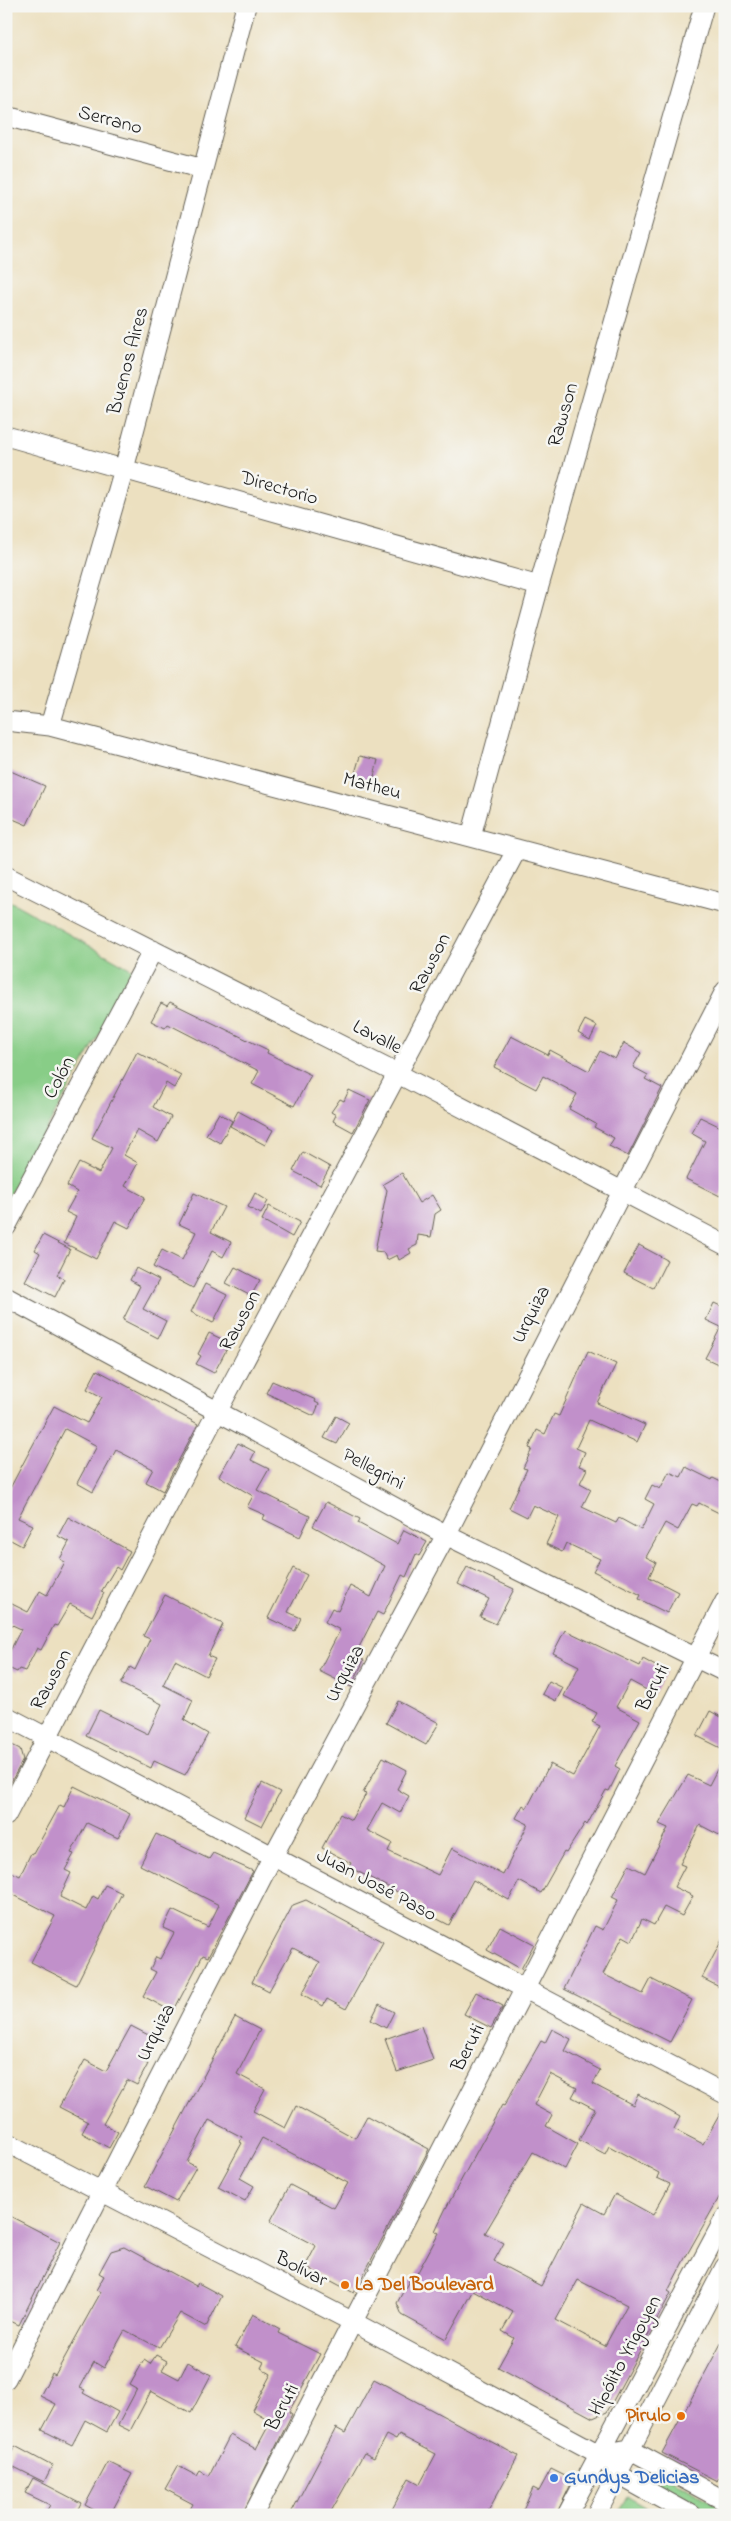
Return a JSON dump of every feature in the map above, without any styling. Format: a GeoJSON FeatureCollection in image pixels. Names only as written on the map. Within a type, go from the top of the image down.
{"type":"FeatureCollection","features":[{"type":"Feature","properties":{"kind":"street","name":"Buenos Aires"},"geometry":{"type":"LineString","coordinates":[[50,726],[124,469],[246,6]]}},
{"type":"Feature","properties":{"kind":"street","name":"Rawson"},"geometry":{"type":"LineString","coordinates":[[471,836],[539,586],[704,6]]}},
{"type":"Feature","properties":{"kind":"street","name":"Serrano"},"geometry":{"type":"LineString","coordinates":[[6,116],[203,169]]}},
{"type":"Feature","properties":{"kind":"street","name":"Directorio"},"geometry":{"type":"LineString","coordinates":[[6,436],[539,586]]}},
{"type":"Feature","properties":{"kind":"street","name":"Matheu"},"geometry":{"type":"LineString","coordinates":[[6,721],[50,726],[725,904]]}},
{"type":"Feature","properties":{"kind":"street","name":"Rawson"},"geometry":{"type":"LineString","coordinates":[[6,1816],[217,1412],[517,849]]}},
{"type":"Feature","properties":{"kind":"street","name":"Lavalle"},"geometry":{"type":"LineString","coordinates":[[6,876],[398,1074],[725,1245]]}},
{"type":"Feature","properties":{"kind":"street","name":"Colón"},"geometry":{"type":"LineString","coordinates":[[6,1227],[154,950]]}},
{"type":"Feature","properties":{"kind":"street","name":"Urquiza"},"geometry":{"type":"LineString","coordinates":[[6,2378],[273,1856],[446,1535],[621,1190],[725,991]]}},
{"type":"Feature","properties":{"kind":"street","name":"Pellegrini"},"geometry":{"type":"LineString","coordinates":[[6,1297],[446,1535],[725,1672]]}},
{"type":"Feature","properties":{"kind":"street","name":"Beruti"},"geometry":{"type":"LineString","coordinates":[[252,2515],[725,1601]]}},
{"type":"Feature","properties":{"kind":"street","name":"Juan José Paso"},"geometry":{"type":"LineString","coordinates":[[6,1716],[725,2094]]}},
{"type":"Feature","properties":{"kind":"street","name":"Bolívar"},"geometry":{"type":"LineString","coordinates":[[6,2142],[353,2322],[600,2454],[617,2474],[691,2515]]}},
{"type":"Feature","properties":{"kind":"street","name":"Hipólito Yrigoyen"},"geometry":{"type":"LineString","coordinates":[[567,2515],[725,2218]]}},
{"type":"Feature","properties":{"kind":"street"},"geometry":{"type":"LineString","coordinates":[[596,2515],[725,2267]]}},
{"type":"Feature","properties":{"kind":"street"},"geometry":{"type":"LineString","coordinates":[[600,2454],[630,2449],[725,2501]]}},
{"type":"Feature","properties":{"kind":"green space"},"geometry":{"type":"Polygon","coordinates":[[[6,899],[135,971],[6,1201],[6,899]]]}},
{"type":"Feature","properties":{"kind":"green space"},"geometry":{"type":"Polygon","coordinates":[[[649,2467],[725,2508],[725,2515],[705,2515],[643,2481],[649,2467]]]}},
{"type":"Feature","properties":{"kind":"green space"},"geometry":{"type":"Polygon","coordinates":[[[627,2497],[659,2515],[617,2515],[627,2497]]]}},
{"type":"Feature","properties":{"kind":"building"},"geometry":{"type":"Polygon","coordinates":[[[360,756],[378,760],[372,785],[353,780],[360,756]]]}},
{"type":"Feature","properties":{"kind":"building"},"geometry":{"type":"Polygon","coordinates":[[[6,769],[45,786],[27,825],[6,816],[6,769]]]}},
{"type":"Feature","properties":{"kind":"building"},"geometry":{"type":"Polygon","coordinates":[[[170,1002],[268,1050],[267,1053],[311,1075],[294,1106],[252,1084],[259,1071],[168,1024],[165,1028],[151,1021],[161,1003],[167,1006],[170,1002]]]}},
{"type":"Feature","properties":{"kind":"building"},"geometry":{"type":"Polygon","coordinates":[[[585,1020],[597,1026],[590,1040],[578,1033],[585,1020]]]}},
{"type":"Feature","properties":{"kind":"building"},"geometry":{"type":"Polygon","coordinates":[[[511,1036],[548,1055],[550,1050],[589,1071],[600,1051],[615,1059],[624,1043],[641,1053],[633,1067],[648,1075],[645,1079],[662,1088],[628,1156],[609,1146],[614,1138],[594,1127],[596,1124],[569,1109],[577,1094],[543,1076],[536,1089],[494,1067],[511,1036]]]}},
{"type":"Feature","properties":{"kind":"building"},"geometry":{"type":"Polygon","coordinates":[[[137,1052],[181,1075],[174,1088],[166,1083],[153,1107],[171,1117],[158,1142],[137,1130],[124,1155],[138,1163],[125,1186],[145,1197],[129,1228],[115,1221],[96,1259],[64,1243],[76,1217],[66,1212],[77,1192],[67,1186],[79,1163],[99,1173],[112,1148],[92,1138],[137,1052]]]}},
{"type":"Feature","properties":{"kind":"building"},"geometry":{"type":"Polygon","coordinates":[[[349,1090],[370,1100],[353,1132],[333,1121],[336,1115],[331,1112],[340,1099],[344,1101],[349,1090]]]}},
{"type":"Feature","properties":{"kind":"building"},"geometry":{"type":"Polygon","coordinates":[[[238,1111],[273,1130],[265,1145],[230,1126],[238,1111]]]}},
{"type":"Feature","properties":{"kind":"building"},"geometry":{"type":"Polygon","coordinates":[[[219,1113],[232,1121],[220,1143],[206,1135],[219,1113]]]}},
{"type":"Feature","properties":{"kind":"building"},"geometry":{"type":"Polygon","coordinates":[[[700,1117],[725,1129],[725,1187],[720,1196],[686,1179],[705,1141],[691,1133],[700,1117]]]}},
{"type":"Feature","properties":{"kind":"building"},"geometry":{"type":"Polygon","coordinates":[[[303,1152],[330,1167],[320,1185],[293,1171],[303,1152]]]}},
{"type":"Feature","properties":{"kind":"building"},"geometry":{"type":"Polygon","coordinates":[[[402,1173],[419,1203],[432,1195],[441,1210],[435,1214],[431,1237],[418,1235],[417,1245],[409,1249],[411,1253],[399,1260],[397,1255],[387,1260],[383,1252],[375,1251],[387,1190],[383,1184],[402,1173]]]}},
{"type":"Feature","properties":{"kind":"building"},"geometry":{"type":"Polygon","coordinates":[[[194,1193],[224,1207],[211,1232],[231,1242],[223,1257],[212,1251],[193,1288],[153,1267],[162,1250],[182,1260],[196,1232],[179,1224],[194,1193]]]}},
{"type":"Feature","properties":{"kind":"building"},"geometry":{"type":"Polygon","coordinates":[[[255,1193],[268,1201],[261,1214],[248,1207],[255,1193]]]}},
{"type":"Feature","properties":{"kind":"building"},"geometry":{"type":"Polygon","coordinates":[[[269,1206],[300,1222],[292,1237],[262,1220],[269,1206]]]}},
{"type":"Feature","properties":{"kind":"building"},"geometry":{"type":"Polygon","coordinates":[[[43,1235],[70,1249],[57,1275],[64,1279],[55,1297],[25,1281],[40,1253],[35,1250],[43,1235]]]}},
{"type":"Feature","properties":{"kind":"building"},"geometry":{"type":"Polygon","coordinates":[[[639,1245],[667,1260],[653,1288],[624,1273],[639,1245]]]}},
{"type":"Feature","properties":{"kind":"building"},"geometry":{"type":"Polygon","coordinates":[[[235,1267],[260,1280],[251,1296],[226,1283],[235,1267]]]}},
{"type":"Feature","properties":{"kind":"building"},"geometry":{"type":"Polygon","coordinates":[[[136,1268],[159,1280],[143,1309],[166,1321],[158,1338],[123,1320],[140,1286],[130,1280],[136,1268]]]}},
{"type":"Feature","properties":{"kind":"building"},"geometry":{"type":"Polygon","coordinates":[[[205,1284],[227,1295],[213,1323],[191,1312],[205,1284]]]}},
{"type":"Feature","properties":{"kind":"building"},"geometry":{"type":"Polygon","coordinates":[[[714,1303],[725,1308],[725,1351],[718,1364],[705,1358],[721,1327],[706,1320],[714,1303]]]}},
{"type":"Feature","properties":{"kind":"building"},"geometry":{"type":"Polygon","coordinates":[[[209,1333],[230,1343],[214,1373],[196,1364],[201,1356],[198,1354],[209,1333]]]}},
{"type":"Feature","properties":{"kind":"building"},"geometry":{"type":"Polygon","coordinates":[[[588,1351],[616,1364],[597,1403],[645,1425],[637,1442],[589,1420],[576,1448],[585,1452],[579,1466],[587,1469],[580,1483],[591,1489],[582,1507],[616,1523],[619,1518],[641,1530],[654,1504],[645,1499],[652,1485],[660,1489],[669,1472],[681,1477],[686,1467],[712,1480],[713,1478],[725,1484],[725,1516],[699,1503],[697,1506],[692,1504],[678,1530],[665,1523],[646,1557],[656,1562],[649,1577],[678,1592],[667,1613],[639,1599],[641,1595],[593,1571],[600,1559],[566,1543],[562,1552],[546,1544],[559,1517],[533,1505],[527,1517],[509,1508],[527,1469],[523,1468],[532,1449],[529,1448],[537,1430],[545,1434],[554,1414],[559,1416],[588,1351]]]}},
{"type":"Feature","properties":{"kind":"building"},"geometry":{"type":"Polygon","coordinates":[[[97,1370],[198,1424],[163,1491],[146,1482],[153,1469],[116,1450],[93,1492],[77,1483],[97,1446],[65,1429],[18,1518],[33,1525],[22,1546],[7,1538],[6,1541],[6,1496],[27,1456],[54,1406],[87,1423],[102,1397],[87,1389],[97,1370]]]}},
{"type":"Feature","properties":{"kind":"building"},"geometry":{"type":"Polygon","coordinates":[[[272,1381],[316,1400],[315,1402],[319,1404],[314,1416],[266,1393],[272,1381]]]}},
{"type":"Feature","properties":{"kind":"building"},"geometry":{"type":"Polygon","coordinates":[[[336,1416],[349,1423],[337,1444],[324,1438],[336,1416]]]}},
{"type":"Feature","properties":{"kind":"building"},"geometry":{"type":"Polygon","coordinates":[[[238,1443],[255,1452],[251,1460],[269,1469],[257,1490],[310,1516],[300,1537],[263,1519],[265,1515],[247,1507],[253,1496],[219,1476],[238,1443]]]}},
{"type":"Feature","properties":{"kind":"building"},"geometry":{"type":"Polygon","coordinates":[[[326,1502],[360,1519],[358,1523],[397,1544],[404,1530],[427,1542],[419,1556],[416,1554],[406,1577],[402,1575],[383,1615],[377,1612],[355,1655],[364,1660],[351,1687],[319,1671],[340,1630],[325,1622],[332,1608],[338,1611],[350,1586],[371,1597],[385,1566],[313,1526],[326,1502]]]}},
{"type":"Feature","properties":{"kind":"building"},"geometry":{"type":"Polygon","coordinates":[[[68,1517],[130,1551],[120,1570],[116,1567],[101,1592],[104,1593],[92,1616],[70,1604],[57,1626],[54,1625],[41,1650],[37,1648],[25,1671],[19,1669],[17,1672],[6,1667],[6,1659],[21,1629],[6,1622],[6,1601],[28,1612],[40,1591],[47,1595],[65,1562],[60,1559],[69,1542],[58,1536],[68,1517]]]}},
{"type":"Feature","properties":{"kind":"building"},"geometry":{"type":"Polygon","coordinates":[[[467,1567],[514,1589],[496,1624],[480,1617],[489,1599],[458,1584],[467,1567]]]}},
{"type":"Feature","properties":{"kind":"building"},"geometry":{"type":"Polygon","coordinates":[[[293,1568],[307,1575],[288,1612],[301,1618],[295,1631],[268,1618],[293,1568]]]}},
{"type":"Feature","properties":{"kind":"building"},"geometry":{"type":"Polygon","coordinates":[[[165,1595],[223,1624],[208,1656],[215,1659],[206,1676],[175,1660],[163,1685],[193,1700],[184,1720],[208,1734],[185,1775],[154,1761],[151,1768],[86,1736],[99,1710],[148,1734],[162,1704],[121,1684],[130,1667],[135,1670],[150,1639],[143,1636],[165,1595]]]}},
{"type":"Feature","properties":{"kind":"building"},"geometry":{"type":"Polygon","coordinates":[[[565,1630],[640,1666],[643,1659],[666,1672],[654,1694],[630,1681],[616,1707],[640,1720],[615,1766],[620,1769],[609,1791],[606,1790],[587,1825],[585,1823],[566,1853],[564,1852],[541,1893],[519,1881],[509,1900],[473,1880],[449,1925],[420,1910],[423,1905],[349,1867],[351,1863],[322,1848],[340,1814],[351,1820],[366,1794],[363,1793],[383,1757],[407,1770],[397,1789],[409,1796],[400,1813],[382,1803],[367,1830],[392,1843],[388,1851],[438,1875],[452,1848],[503,1875],[528,1824],[516,1818],[523,1805],[527,1808],[550,1764],[573,1776],[600,1726],[592,1722],[597,1713],[564,1696],[579,1666],[553,1653],[565,1630]]]}},
{"type":"Feature","properties":{"kind":"building"},"geometry":{"type":"Polygon","coordinates":[[[549,1681],[563,1688],[556,1701],[542,1694],[549,1681]]]}},
{"type":"Feature","properties":{"kind":"building"},"geometry":{"type":"Polygon","coordinates":[[[398,1701],[439,1723],[426,1745],[386,1723],[398,1701]]]}},
{"type":"Feature","properties":{"kind":"building"},"geometry":{"type":"Polygon","coordinates":[[[710,1711],[725,1719],[725,1750],[697,1736],[710,1711]]]}},
{"type":"Feature","properties":{"kind":"building"},"geometry":{"type":"Polygon","coordinates":[[[6,1742],[20,1749],[23,1760],[6,1791],[6,1742]]]}},
{"type":"Feature","properties":{"kind":"building"},"geometry":{"type":"Polygon","coordinates":[[[725,1754],[725,1838],[700,1825],[680,1864],[685,1866],[674,1887],[693,1896],[682,1916],[664,1907],[654,1925],[642,1919],[632,1941],[623,1936],[603,1974],[643,1994],[651,1979],[692,2000],[670,2042],[564,1989],[595,1926],[603,1930],[618,1900],[612,1897],[629,1865],[645,1873],[668,1828],[659,1824],[688,1775],[709,1785],[725,1754]]]}},
{"type":"Feature","properties":{"kind":"building"},"geometry":{"type":"Polygon","coordinates":[[[262,1783],[280,1792],[262,1826],[244,1817],[262,1783]]]}},
{"type":"Feature","properties":{"kind":"building"},"geometry":{"type":"Polygon","coordinates":[[[74,1786],[130,1814],[118,1838],[87,1823],[71,1853],[74,1854],[65,1870],[71,1873],[60,1897],[86,1910],[93,1896],[98,1899],[105,1885],[122,1893],[76,1985],[31,1962],[55,1916],[6,1891],[6,1884],[12,1872],[20,1876],[31,1853],[33,1854],[60,1805],[64,1807],[74,1786]]]}},
{"type":"Feature","properties":{"kind":"building"},"geometry":{"type":"Polygon","coordinates":[[[156,1834],[209,1859],[213,1853],[253,1871],[208,1957],[203,1955],[173,2012],[143,1996],[156,1972],[150,1969],[156,1957],[160,1959],[174,1933],[163,1928],[172,1910],[208,1927],[219,1905],[140,1865],[156,1834]]]}},
{"type":"Feature","properties":{"kind":"building"},"geometry":{"type":"Polygon","coordinates":[[[306,1900],[383,1942],[346,2009],[327,1999],[323,2006],[302,1994],[320,1962],[293,1948],[269,1991],[252,1982],[293,1905],[306,1900]]]}},
{"type":"Feature","properties":{"kind":"building"},"geometry":{"type":"Polygon","coordinates":[[[500,1926],[534,1944],[521,1969],[487,1950],[500,1926]]]}},
{"type":"Feature","properties":{"kind":"building"},"geometry":{"type":"Polygon","coordinates":[[[725,1934],[725,1990],[702,1978],[725,1934]]]}},
{"type":"Feature","properties":{"kind":"building"},"geometry":{"type":"Polygon","coordinates":[[[476,1992],[503,2006],[491,2028],[464,2014],[476,1992]]]}},
{"type":"Feature","properties":{"kind":"building"},"geometry":{"type":"Polygon","coordinates":[[[379,2004],[394,2012],[386,2028],[371,2020],[379,2004]]]}},
{"type":"Feature","properties":{"kind":"building"},"geometry":{"type":"Polygon","coordinates":[[[235,2017],[260,2030],[237,2074],[265,2089],[253,2111],[285,2128],[296,2106],[355,2138],[367,2116],[429,2149],[354,2293],[305,2267],[316,2246],[270,2222],[290,2185],[334,2208],[348,2183],[262,2138],[240,2178],[254,2186],[245,2201],[218,2187],[242,2143],[240,2142],[242,2137],[209,2120],[187,2162],[196,2167],[176,2202],[145,2186],[235,2017]]]}},
{"type":"Feature","properties":{"kind":"building"},"geometry":{"type":"Polygon","coordinates":[[[131,2026],[156,2039],[144,2062],[148,2064],[137,2085],[127,2080],[103,2124],[118,2132],[109,2148],[82,2133],[88,2122],[59,2107],[85,2060],[106,2071],[131,2026]]]}},
{"type":"Feature","properties":{"kind":"building"},"geometry":{"type":"Polygon","coordinates":[[[421,2026],[433,2060],[397,2072],[385,2039],[421,2026]]]}},
{"type":"Feature","properties":{"kind":"building"},"geometry":{"type":"Polygon","coordinates":[[[552,2029],[571,2039],[565,2051],[600,2070],[593,2084],[633,2105],[638,2094],[664,2108],[680,2117],[674,2129],[703,2144],[725,2105],[725,2187],[685,2258],[668,2291],[671,2293],[607,2412],[593,2418],[498,2367],[514,2338],[502,2331],[513,2312],[473,2290],[446,2339],[402,2315],[397,2303],[410,2279],[413,2281],[439,2233],[435,2231],[445,2210],[502,2105],[504,2106],[541,2041],[545,2043],[552,2029]],[[550,2074],[534,2105],[552,2115],[546,2126],[578,2144],[565,2169],[533,2152],[485,2233],[504,2243],[494,2261],[541,2286],[584,2203],[604,2214],[615,2194],[653,2215],[670,2184],[657,2178],[659,2173],[609,2146],[605,2154],[579,2140],[595,2109],[572,2097],[577,2088],[550,2074]],[[578,2280],[556,2320],[605,2346],[627,2305],[578,2280]]]}},
{"type":"Feature","properties":{"kind":"building"},"geometry":{"type":"Polygon","coordinates":[[[6,2214],[60,2242],[19,2325],[6,2319],[6,2214]]]}},
{"type":"Feature","properties":{"kind":"building"},"geometry":{"type":"Polygon","coordinates":[[[124,2247],[196,2286],[198,2283],[222,2296],[206,2327],[180,2313],[159,2348],[125,2330],[104,2368],[94,2362],[80,2388],[85,2390],[83,2393],[118,2412],[107,2432],[85,2420],[72,2445],[42,2430],[56,2404],[40,2396],[52,2373],[55,2375],[101,2292],[96,2290],[104,2276],[99,2273],[111,2251],[124,2247]]]}},
{"type":"Feature","properties":{"kind":"building"},"geometry":{"type":"Polygon","coordinates":[[[253,2314],[280,2329],[278,2333],[320,2354],[289,2412],[292,2414],[242,2515],[187,2515],[193,2504],[165,2489],[178,2466],[197,2476],[200,2471],[209,2476],[230,2435],[256,2449],[271,2421],[252,2410],[271,2374],[261,2368],[264,2362],[235,2347],[253,2314]]]}},
{"type":"Feature","properties":{"kind":"building"},"geometry":{"type":"Polygon","coordinates":[[[725,2336],[725,2467],[717,2481],[662,2453],[725,2336]]]}},
{"type":"Feature","properties":{"kind":"building"},"geometry":{"type":"Polygon","coordinates":[[[156,2355],[167,2361],[162,2370],[179,2379],[188,2362],[211,2375],[191,2413],[151,2391],[130,2431],[118,2425],[137,2389],[130,2385],[144,2360],[150,2364],[156,2355]]]}},
{"type":"Feature","properties":{"kind":"building"},"geometry":{"type":"Polygon","coordinates":[[[374,2379],[518,2456],[486,2515],[389,2515],[409,2478],[420,2484],[436,2454],[399,2435],[396,2440],[386,2435],[374,2458],[364,2453],[329,2515],[290,2515],[336,2428],[345,2433],[374,2379]]]}},
{"type":"Feature","properties":{"kind":"building"},"geometry":{"type":"Polygon","coordinates":[[[15,2446],[52,2466],[44,2482],[6,2463],[15,2446]]]}},
{"type":"Feature","properties":{"kind":"building"},"geometry":{"type":"Polygon","coordinates":[[[108,2462],[132,2474],[110,2515],[103,2515],[85,2505],[108,2462]]]}},
{"type":"Feature","properties":{"kind":"building"},"geometry":{"type":"Polygon","coordinates":[[[551,2469],[573,2480],[556,2515],[521,2515],[533,2488],[539,2491],[551,2469]]]}},
{"type":"Feature","properties":{"kind":"building"},"geometry":{"type":"Polygon","coordinates":[[[33,2478],[81,2503],[75,2515],[57,2515],[47,2510],[50,2505],[25,2493],[33,2478]]]}},
{"type":"Feature","properties":{"kind":"place","name":"La Del Boulevard"},"geometry":{"type":"Point","coordinates":[345,2285]}},
{"type":"Feature","properties":{"kind":"place","name":"Pirulo"},"geometry":{"type":"Point","coordinates":[681,2416]}},
{"type":"Feature","properties":{"kind":"place","name":"Gundys Delicias"},"geometry":{"type":"Point","coordinates":[554,2478]}}]}
